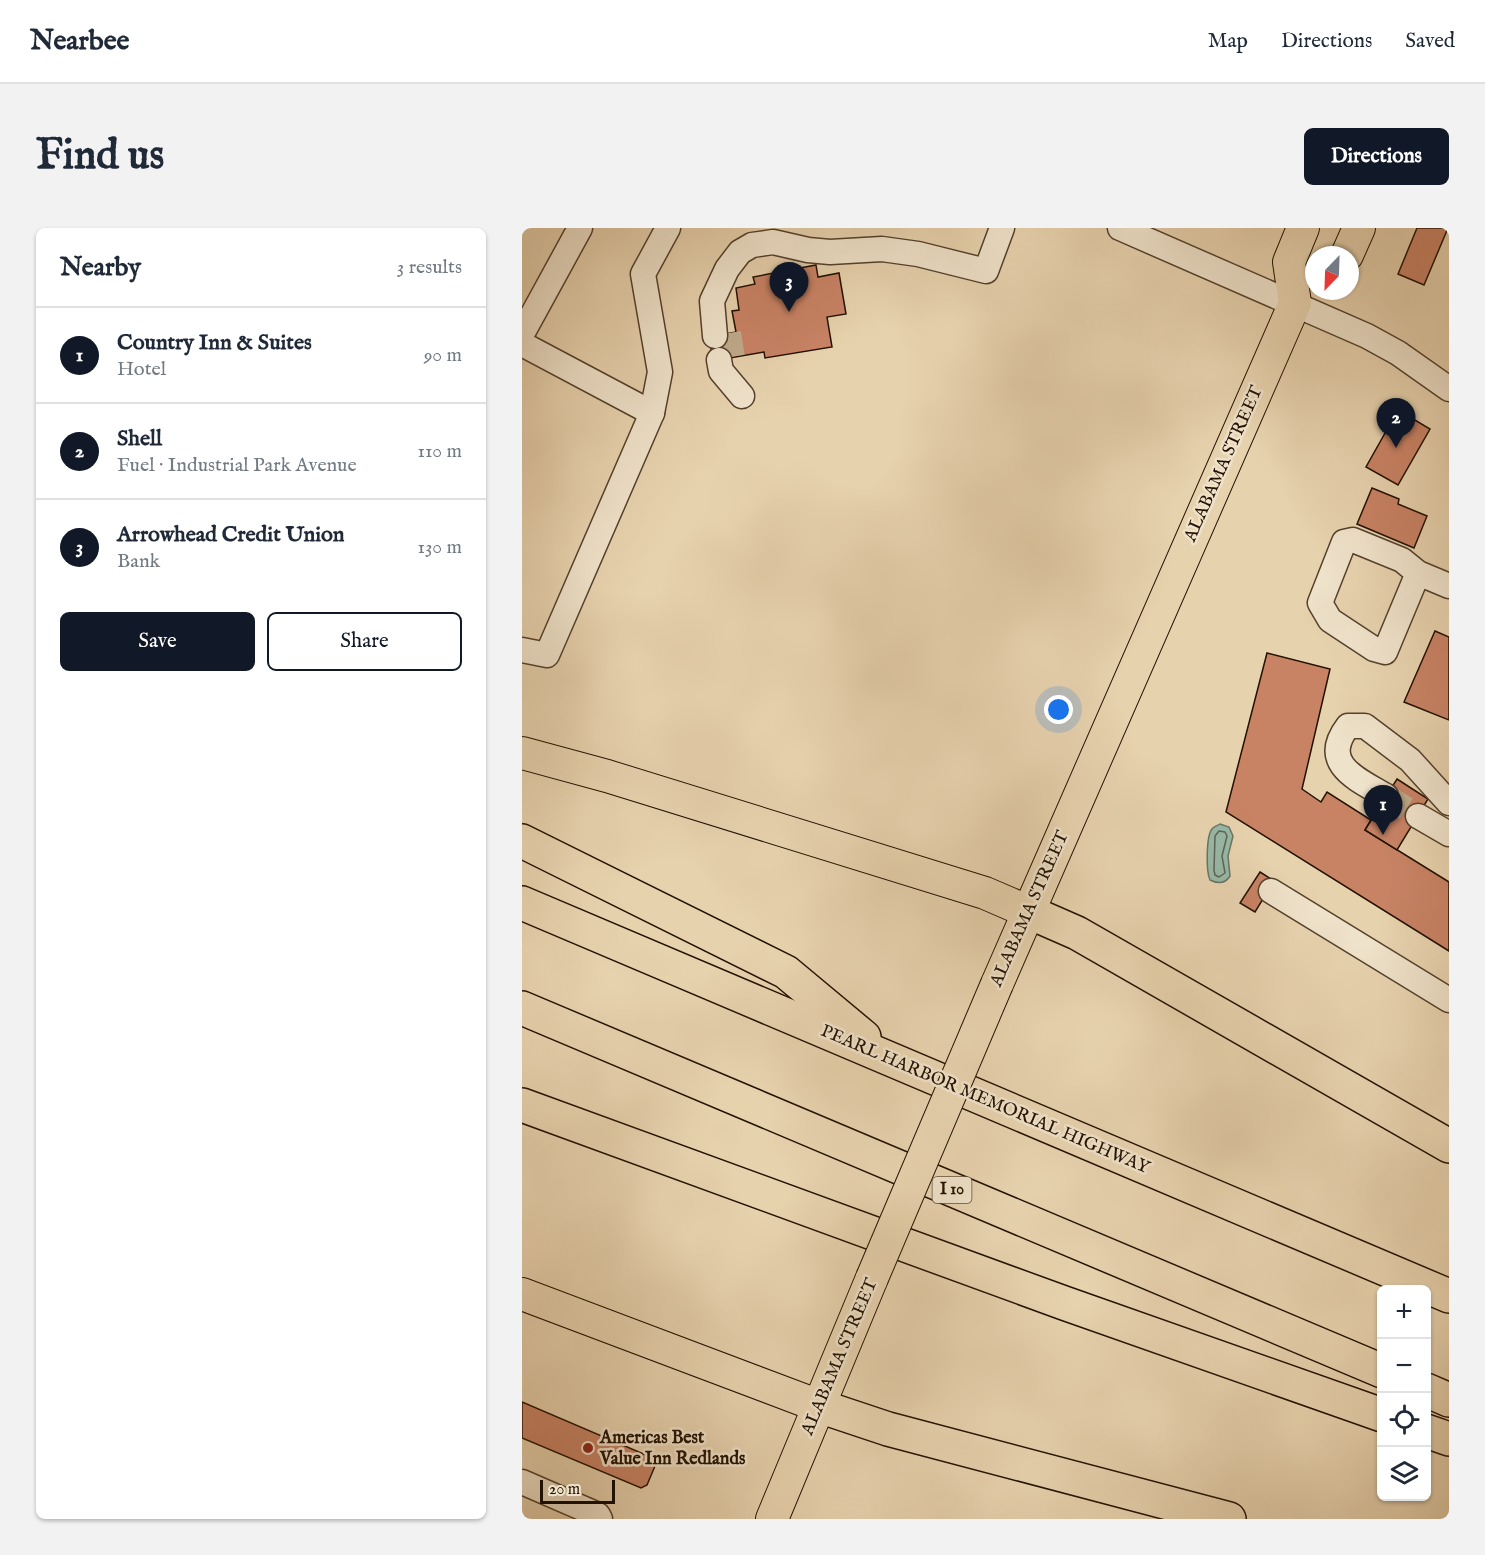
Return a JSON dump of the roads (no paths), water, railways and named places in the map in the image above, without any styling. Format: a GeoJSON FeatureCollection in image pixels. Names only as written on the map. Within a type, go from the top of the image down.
{"type":"FeatureCollection","features":[{"type":"Feature","properties":{"kind":"highway"},"geometry":{"type":"LineString","coordinates":[[522,841],[786,972],[890,1059]]}},
{"type":"Feature","properties":{"kind":"highway","name":"PEARL HARBOR MEMORIAL HIGHWAY"},"geometry":{"type":"LineString","coordinates":[[522,903],[1449,1296]]}},
{"type":"Feature","properties":{"kind":"highway"},"geometry":{"type":"LineString","coordinates":[[1029,912],[1077,933],[1449,1146]]}},
{"type":"Feature","properties":{"kind":"highway","name":"I 10"},"geometry":{"type":"LineString","coordinates":[[522,1008],[1377,1369]]}},
{"type":"Feature","properties":{"kind":"highway"},"geometry":{"type":"LineString","coordinates":[[522,1105],[1064,1303],[1377,1413]]}},
{"type":"Feature","properties":{"kind":"highway"},"geometry":{"type":"LineString","coordinates":[[1431,1392],[1449,1400]]}},
{"type":"Feature","properties":{"kind":"highway"},"geometry":{"type":"LineString","coordinates":[[819,1406],[888,1429],[1229,1519]]}},
{"type":"Feature","properties":{"kind":"highway"},"geometry":{"type":"LineString","coordinates":[[1431,1433],[1449,1439]]}},
{"type":"Feature","properties":{"kind":"main road"},"geometry":{"type":"LineString","coordinates":[[1303,228],[1289,262],[1305,293]]}},
{"type":"Feature","properties":{"kind":"main road"},"geometry":{"type":"LineString","coordinates":[[1351,246],[1359,228]]}},
{"type":"Feature","properties":{"kind":"main road","name":"ALABAMA STREET"},"geometry":{"type":"LineString","coordinates":[[772,1519],[997,984],[1235,437],[1305,300]]}},
{"type":"Feature","properties":{"kind":"main road"},"geometry":{"type":"LineString","coordinates":[[522,753],[607,776],[985,893],[1029,912]]}},
{"type":"Feature","properties":{"kind":"main road"},"geometry":{"type":"LineString","coordinates":[[522,1294],[819,1406]]}},
{"type":"Feature","properties":{"kind":"street"},"geometry":{"type":"LineString","coordinates":[[522,334],[580,228]]}},
{"type":"Feature","properties":{"kind":"street"},"geometry":{"type":"LineString","coordinates":[[522,650],[547,655],[652,413],[660,372],[643,274],[668,228]]}},
{"type":"Feature","properties":{"kind":"street"},"geometry":{"type":"LineString","coordinates":[[722,334],[712,301],[727,269],[740,252],[752,245],[773,242],[808,250],[830,252],[882,249],[918,254],[986,271],[1002,228]]}},
{"type":"Feature","properties":{"kind":"street"},"geometry":{"type":"LineString","coordinates":[[1120,228],[1305,296]]}},
{"type":"Feature","properties":{"kind":"street"},"geometry":{"type":"LineString","coordinates":[[1312,300],[1398,353],[1449,389]]}},
{"type":"Feature","properties":{"kind":"street"},"geometry":{"type":"LineString","coordinates":[[522,344],[652,413]]}},
{"type":"Feature","properties":{"kind":"street"},"geometry":{"type":"LineString","coordinates":[[726,359],[721,371],[742,396]]}},
{"type":"Feature","properties":{"kind":"street"},"geometry":{"type":"LineString","coordinates":[[1418,573],[1385,652],[1374,649],[1330,620],[1320,603],[1344,543],[1353,540],[1402,560],[1418,573],[1449,586]]}},
{"type":"Feature","properties":{"kind":"street"},"geometry":{"type":"LineString","coordinates":[[1386,796],[1354,777],[1341,766],[1336,752],[1340,737],[1348,726],[1365,726],[1410,760],[1449,803]]}},
{"type":"Feature","properties":{"kind":"street"},"geometry":{"type":"LineString","coordinates":[[1418,816],[1449,834]]}},
{"type":"Feature","properties":{"kind":"street"},"geometry":{"type":"LineString","coordinates":[[1271,891],[1449,1000]]}},
{"type":"Feature","properties":{"kind":"street"},"geometry":{"type":"LineString","coordinates":[[522,1482],[598,1515],[600,1519]]}},
{"type":"Feature","properties":{"kind":"water"},"geometry":{"type":"Polygon","coordinates":[[[1220,824],[1229,827],[1233,836],[1228,856],[1230,876],[1226,881],[1219,883],[1210,880],[1207,854],[1210,833],[1220,824]]]}},
{"type":"Feature","properties":{"kind":"tunnel"},"geometry":{"type":"LineString","coordinates":[[729,333],[733,358]]}},
{"type":"Feature","properties":{"kind":"tunnel"},"geometry":{"type":"LineString","coordinates":[[1386,796],[1418,816]]}},
{"type":"Feature","properties":{"kind":"place","name":"Arrowhead Credit Union"},"geometry":{"type":"Point","coordinates":[789,312]}},
{"type":"Feature","properties":{"kind":"place","name":"Shell"},"geometry":{"type":"Point","coordinates":[1396,448]}},
{"type":"Feature","properties":{"kind":"place","name":"Country Inn & Suites"},"geometry":{"type":"Point","coordinates":[1383,835]}},
{"type":"Feature","properties":{"kind":"place","name":"Americas Best Value Inn Redlands"},"geometry":{"type":"Point","coordinates":[588,1448]}}]}
